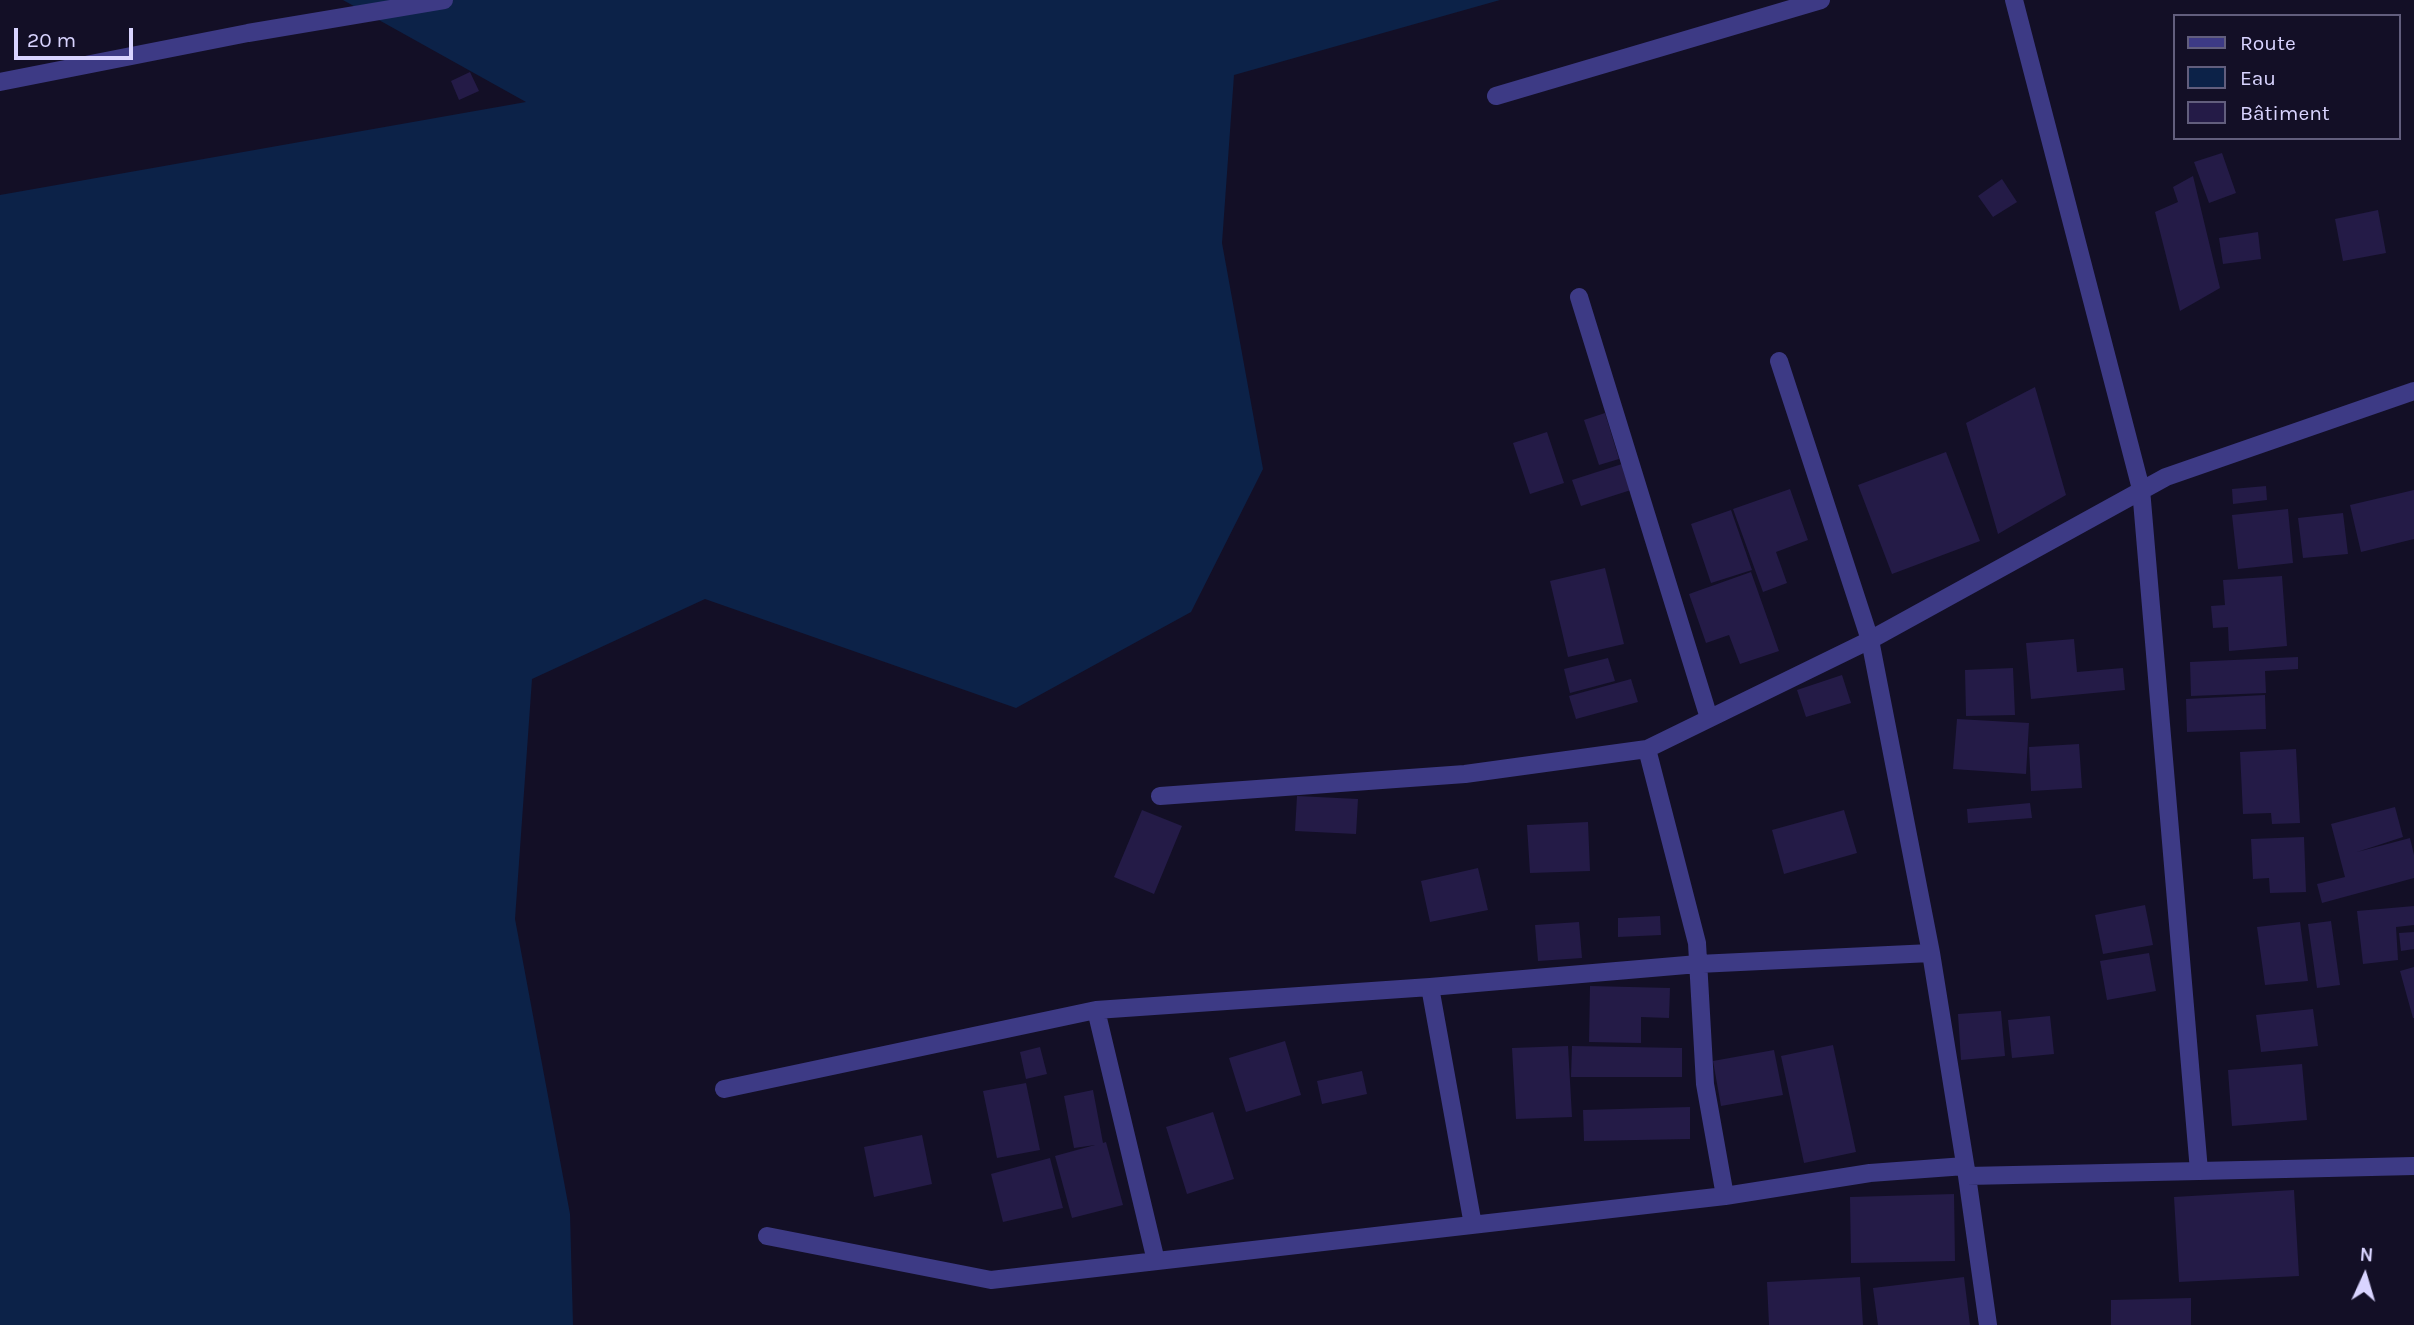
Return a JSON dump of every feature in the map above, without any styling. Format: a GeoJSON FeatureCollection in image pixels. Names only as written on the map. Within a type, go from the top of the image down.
{"type":"FeatureCollection","features":[{"type":"Feature","properties":{"kind":"street"},"geometry":{"type":"LineString","coordinates":[[0,82],[248,33],[444,0]]}},
{"type":"Feature","properties":{"kind":"street"},"geometry":{"type":"LineString","coordinates":[[1496,96],[1821,0]]}},
{"type":"Feature","properties":{"kind":"street"},"geometry":{"type":"LineString","coordinates":[[2014,0],[2141,489],[2199,1171]]}},
{"type":"Feature","properties":{"kind":"street"},"geometry":{"type":"LineString","coordinates":[[1578,297],[1709,718]]}},
{"type":"Feature","properties":{"kind":"street"},"geometry":{"type":"LineString","coordinates":[[1779,361],[1870,640],[1931,953],[1988,1325]]}},
{"type":"Feature","properties":{"kind":"street"},"geometry":{"type":"LineString","coordinates":[[1160,796],[1465,774],[1647,749],[1870,640],[2166,477],[2414,391]]}},
{"type":"Feature","properties":{"kind":"street"},"geometry":{"type":"LineString","coordinates":[[1647,749],[1697,943],[1705,1084],[1725,1196]]}},
{"type":"Feature","properties":{"kind":"street"},"geometry":{"type":"LineString","coordinates":[[724,1089],[1096,1010],[1430,987],[1698,964],[1931,953]]}},
{"type":"Feature","properties":{"kind":"street"},"geometry":{"type":"LineString","coordinates":[[1430,987],[1473,1224]]}},
{"type":"Feature","properties":{"kind":"street"},"geometry":{"type":"LineString","coordinates":[[1096,1010],[1156,1261]]}},
{"type":"Feature","properties":{"kind":"street"},"geometry":{"type":"LineString","coordinates":[[767,1236],[991,1280],[1725,1196],[1870,1173],[2199,1171],[2414,1166]]}},
{"type":"Feature","properties":{"kind":"water"},"geometry":{"type":"Polygon","coordinates":[[[343,0],[1500,0],[1234,75],[1222,243],[1263,469],[1191,612],[1016,708],[705,599],[532,679],[515,919],[570,1214],[573,1325],[0,1325],[0,195],[526,102],[343,0]]]}},
{"type":"Feature","properties":{"kind":"building"},"geometry":{"type":"Polygon","coordinates":[[[470,72],[479,91],[459,100],[451,81],[470,72]]]}},
{"type":"Feature","properties":{"kind":"building"},"geometry":{"type":"Polygon","coordinates":[[[2222,153],[2236,193],[2209,203],[2194,162],[2222,153]]]}},
{"type":"Feature","properties":{"kind":"building"},"geometry":{"type":"Polygon","coordinates":[[[2193,176],[2220,288],[2180,311],[2155,212],[2178,202],[2173,187],[2193,176]]]}},
{"type":"Feature","properties":{"kind":"building"},"geometry":{"type":"Polygon","coordinates":[[[2002,179],[2017,202],[1993,217],[1978,196],[2002,179]]]}},
{"type":"Feature","properties":{"kind":"building"},"geometry":{"type":"Polygon","coordinates":[[[2378,210],[2386,253],[2343,261],[2335,219],[2378,210]]]}},
{"type":"Feature","properties":{"kind":"building"},"geometry":{"type":"Polygon","coordinates":[[[2258,232],[2261,259],[2223,264],[2219,238],[2258,232]]]}},
{"type":"Feature","properties":{"kind":"building"},"geometry":{"type":"Polygon","coordinates":[[[2035,387],[2066,495],[1998,534],[1966,423],[2035,387]]]}},
{"type":"Feature","properties":{"kind":"building"},"geometry":{"type":"Polygon","coordinates":[[[1605,413],[1619,459],[1599,465],[1584,420],[1605,413]]]}},
{"type":"Feature","properties":{"kind":"building"},"geometry":{"type":"Polygon","coordinates":[[[1547,432],[1564,483],[1530,494],[1513,443],[1547,432]]]}},
{"type":"Feature","properties":{"kind":"building"},"geometry":{"type":"Polygon","coordinates":[[[1946,452],[1980,541],[1892,574],[1858,485],[1946,452]]]}},
{"type":"Feature","properties":{"kind":"building"},"geometry":{"type":"Polygon","coordinates":[[[1622,464],[1631,490],[1581,506],[1572,480],[1622,464]]]}},
{"type":"Feature","properties":{"kind":"building"},"geometry":{"type":"Polygon","coordinates":[[[2266,486],[2267,500],[2233,504],[2232,489],[2266,486]]]}},
{"type":"Feature","properties":{"kind":"building"},"geometry":{"type":"Polygon","coordinates":[[[1790,489],[1808,540],[1776,552],[1787,583],[1763,592],[1733,509],[1790,489]]]}},
{"type":"Feature","properties":{"kind":"building"},"geometry":{"type":"Polygon","coordinates":[[[2414,490],[2414,539],[2361,552],[2350,505],[2414,490]]]}},
{"type":"Feature","properties":{"kind":"building"},"geometry":{"type":"Polygon","coordinates":[[[2288,509],[2293,563],[2238,569],[2232,515],[2288,509]]]}},
{"type":"Feature","properties":{"kind":"building"},"geometry":{"type":"Polygon","coordinates":[[[1731,510],[1752,570],[1711,583],[1691,524],[1731,510]]]}},
{"type":"Feature","properties":{"kind":"building"},"geometry":{"type":"Polygon","coordinates":[[[2343,513],[2348,554],[2303,558],[2298,518],[2343,513]]]}},
{"type":"Feature","properties":{"kind":"building"},"geometry":{"type":"Polygon","coordinates":[[[1605,568],[1624,644],[1568,657],[1550,581],[1605,568]]]}},
{"type":"Feature","properties":{"kind":"building"},"geometry":{"type":"Polygon","coordinates":[[[1751,572],[1779,651],[1740,664],[1729,635],[1706,643],[1689,594],[1751,572]]]}},
{"type":"Feature","properties":{"kind":"building"},"geometry":{"type":"Polygon","coordinates":[[[2282,576],[2287,646],[2229,651],[2228,627],[2213,628],[2211,606],[2225,605],[2223,580],[2282,576]]]}},
{"type":"Feature","properties":{"kind":"building"},"geometry":{"type":"Polygon","coordinates":[[[2074,639],[2077,672],[2123,668],[2125,690],[2031,699],[2026,643],[2074,639]]]}},
{"type":"Feature","properties":{"kind":"building"},"geometry":{"type":"Polygon","coordinates":[[[2298,657],[2298,669],[2265,671],[2266,693],[2191,696],[2190,662],[2298,657]]]}},
{"type":"Feature","properties":{"kind":"building"},"geometry":{"type":"Polygon","coordinates":[[[1608,658],[1615,681],[1570,693],[1564,669],[1608,658]]]}},
{"type":"Feature","properties":{"kind":"building"},"geometry":{"type":"Polygon","coordinates":[[[2013,668],[2015,715],[1966,716],[1965,670],[2013,668]]]}},
{"type":"Feature","properties":{"kind":"building"},"geometry":{"type":"Polygon","coordinates":[[[1842,675],[1851,703],[1806,717],[1797,690],[1842,675]]]}},
{"type":"Feature","properties":{"kind":"building"},"geometry":{"type":"Polygon","coordinates":[[[1631,679],[1638,702],[1576,719],[1569,696],[1631,679]]]}},
{"type":"Feature","properties":{"kind":"building"},"geometry":{"type":"Polygon","coordinates":[[[2265,695],[2266,729],[2187,732],[2186,699],[2265,695]]]}},
{"type":"Feature","properties":{"kind":"building"},"geometry":{"type":"Polygon","coordinates":[[[1957,719],[2029,723],[2026,774],[1953,769],[1957,719]]]}},
{"type":"Feature","properties":{"kind":"building"},"geometry":{"type":"Polygon","coordinates":[[[2079,744],[2082,788],[2031,791],[2029,747],[2079,744]]]}},
{"type":"Feature","properties":{"kind":"building"},"geometry":{"type":"Polygon","coordinates":[[[2296,749],[2300,823],[2272,824],[2271,813],[2243,814],[2240,752],[2296,749]]]}},
{"type":"Feature","properties":{"kind":"building"},"geometry":{"type":"Polygon","coordinates":[[[1297,796],[1358,799],[1356,834],[1295,831],[1297,796]]]}},
{"type":"Feature","properties":{"kind":"building"},"geometry":{"type":"Polygon","coordinates":[[[2030,803],[2032,818],[1968,823],[1967,809],[2030,803]]]}},
{"type":"Feature","properties":{"kind":"building"},"geometry":{"type":"Polygon","coordinates":[[[2395,807],[2403,837],[2357,852],[2410,838],[2414,855],[2414,878],[2322,903],[2317,884],[2345,877],[2331,824],[2395,807]]]}},
{"type":"Feature","properties":{"kind":"building"},"geometry":{"type":"Polygon","coordinates":[[[1142,810],[1182,826],[1154,894],[1114,877],[1142,810]]]}},
{"type":"Feature","properties":{"kind":"building"},"geometry":{"type":"Polygon","coordinates":[[[1844,810],[1857,853],[1784,874],[1772,830],[1844,810]]]}},
{"type":"Feature","properties":{"kind":"building"},"geometry":{"type":"Polygon","coordinates":[[[1588,822],[1590,871],[1530,873],[1527,825],[1588,822]]]}},
{"type":"Feature","properties":{"kind":"building"},"geometry":{"type":"Polygon","coordinates":[[[2304,837],[2306,892],[2270,893],[2269,878],[2253,879],[2251,839],[2304,837]]]}},
{"type":"Feature","properties":{"kind":"building"},"geometry":{"type":"Polygon","coordinates":[[[1478,868],[1488,910],[1430,922],[1421,881],[1478,868]]]}},
{"type":"Feature","properties":{"kind":"building"},"geometry":{"type":"Polygon","coordinates":[[[2145,905],[2153,945],[2103,954],[2095,915],[2145,905]]]}},
{"type":"Feature","properties":{"kind":"building"},"geometry":{"type":"Polygon","coordinates":[[[2414,906],[2414,925],[2396,927],[2398,960],[2363,964],[2357,911],[2414,906]]]}},
{"type":"Feature","properties":{"kind":"building"},"geometry":{"type":"Polygon","coordinates":[[[1660,916],[1661,935],[1618,937],[1618,918],[1660,916]]]}},
{"type":"Feature","properties":{"kind":"building"},"geometry":{"type":"Polygon","coordinates":[[[2331,921],[2340,985],[2317,988],[2308,924],[2331,921]]]}},
{"type":"Feature","properties":{"kind":"building"},"geometry":{"type":"Polygon","coordinates":[[[1579,922],[1582,958],[1538,961],[1535,925],[1579,922]]]}},
{"type":"Feature","properties":{"kind":"building"},"geometry":{"type":"Polygon","coordinates":[[[2300,922],[2308,981],[2265,985],[2257,927],[2300,922]]]}},
{"type":"Feature","properties":{"kind":"building"},"geometry":{"type":"Polygon","coordinates":[[[2414,932],[2414,949],[2401,951],[2399,933],[2414,932]]]}},
{"type":"Feature","properties":{"kind":"building"},"geometry":{"type":"Polygon","coordinates":[[[2149,953],[2156,991],[2107,1000],[2100,961],[2149,953]]]}},
{"type":"Feature","properties":{"kind":"building"},"geometry":{"type":"Polygon","coordinates":[[[2414,967],[2414,1018],[2413,1018],[2400,971],[2414,967]]]}},
{"type":"Feature","properties":{"kind":"building"},"geometry":{"type":"Polygon","coordinates":[[[1590,986],[1670,988],[1669,1018],[1641,1017],[1641,1043],[1589,1042],[1590,986]]]}},
{"type":"Feature","properties":{"kind":"building"},"geometry":{"type":"Polygon","coordinates":[[[2313,1009],[2318,1046],[2261,1052],[2256,1015],[2313,1009]]]}},
{"type":"Feature","properties":{"kind":"building"},"geometry":{"type":"Polygon","coordinates":[[[2001,1011],[2005,1056],[1961,1060],[1958,1014],[2001,1011]]]}},
{"type":"Feature","properties":{"kind":"building"},"geometry":{"type":"Polygon","coordinates":[[[2050,1016],[2054,1054],[2012,1058],[2008,1020],[2050,1016]]]}},
{"type":"Feature","properties":{"kind":"building"},"geometry":{"type":"Polygon","coordinates":[[[1285,1041],[1301,1095],[1246,1112],[1229,1058],[1285,1041]]]}},
{"type":"Feature","properties":{"kind":"building"},"geometry":{"type":"Polygon","coordinates":[[[1833,1045],[1856,1152],[1804,1163],[1781,1056],[1833,1045]]]}},
{"type":"Feature","properties":{"kind":"building"},"geometry":{"type":"Polygon","coordinates":[[[1568,1046],[1572,1117],[1516,1119],[1512,1048],[1568,1046]]]}},
{"type":"Feature","properties":{"kind":"building"},"geometry":{"type":"Polygon","coordinates":[[[1572,1046],[1682,1048],[1682,1077],[1571,1077],[1572,1046]]]}},
{"type":"Feature","properties":{"kind":"building"},"geometry":{"type":"Polygon","coordinates":[[[1040,1047],[1047,1074],[1026,1079],[1020,1052],[1040,1047]]]}},
{"type":"Feature","properties":{"kind":"building"},"geometry":{"type":"Polygon","coordinates":[[[1774,1050],[1783,1095],[1721,1106],[1713,1061],[1774,1050]]]}},
{"type":"Feature","properties":{"kind":"building"},"geometry":{"type":"Polygon","coordinates":[[[2302,1064],[2307,1120],[2232,1126],[2228,1070],[2302,1064]]]}},
{"type":"Feature","properties":{"kind":"building"},"geometry":{"type":"Polygon","coordinates":[[[1362,1071],[1367,1094],[1322,1104],[1317,1081],[1362,1071]]]}},
{"type":"Feature","properties":{"kind":"building"},"geometry":{"type":"Polygon","coordinates":[[[1026,1083],[1040,1150],[997,1158],[983,1091],[1026,1083]]]}},
{"type":"Feature","properties":{"kind":"building"},"geometry":{"type":"Polygon","coordinates":[[[1093,1090],[1103,1143],[1106,1142],[1123,1205],[1072,1218],[1055,1156],[1095,1145],[1074,1148],[1064,1096],[1093,1090]]]}},
{"type":"Feature","properties":{"kind":"building"},"geometry":{"type":"Polygon","coordinates":[[[1690,1107],[1690,1139],[1584,1141],[1583,1110],[1690,1107]]]}},
{"type":"Feature","properties":{"kind":"building"},"geometry":{"type":"Polygon","coordinates":[[[1213,1112],[1234,1179],[1187,1194],[1166,1127],[1213,1112]]]}},
{"type":"Feature","properties":{"kind":"building"},"geometry":{"type":"Polygon","coordinates":[[[922,1135],[932,1184],[874,1197],[864,1147],[922,1135]]]}},
{"type":"Feature","properties":{"kind":"building"},"geometry":{"type":"Polygon","coordinates":[[[1050,1158],[1063,1208],[1003,1222],[991,1174],[1050,1158]]]}},
{"type":"Feature","properties":{"kind":"building"},"geometry":{"type":"Polygon","coordinates":[[[2294,1190],[2299,1276],[2179,1282],[2174,1197],[2294,1190]]]}},
{"type":"Feature","properties":{"kind":"building"},"geometry":{"type":"Polygon","coordinates":[[[1954,1194],[1955,1261],[1851,1263],[1850,1197],[1954,1194]]]}},
{"type":"Feature","properties":{"kind":"building"},"geometry":{"type":"Polygon","coordinates":[[[1860,1277],[1863,1325],[1769,1325],[1767,1282],[1860,1277]]]}},
{"type":"Feature","properties":{"kind":"building"},"geometry":{"type":"Polygon","coordinates":[[[1964,1277],[1970,1325],[1878,1325],[1873,1288],[1964,1277]]]}},
{"type":"Feature","properties":{"kind":"building"},"geometry":{"type":"Polygon","coordinates":[[[2191,1298],[2191,1325],[2111,1325],[2111,1300],[2191,1298]]]}}]}
